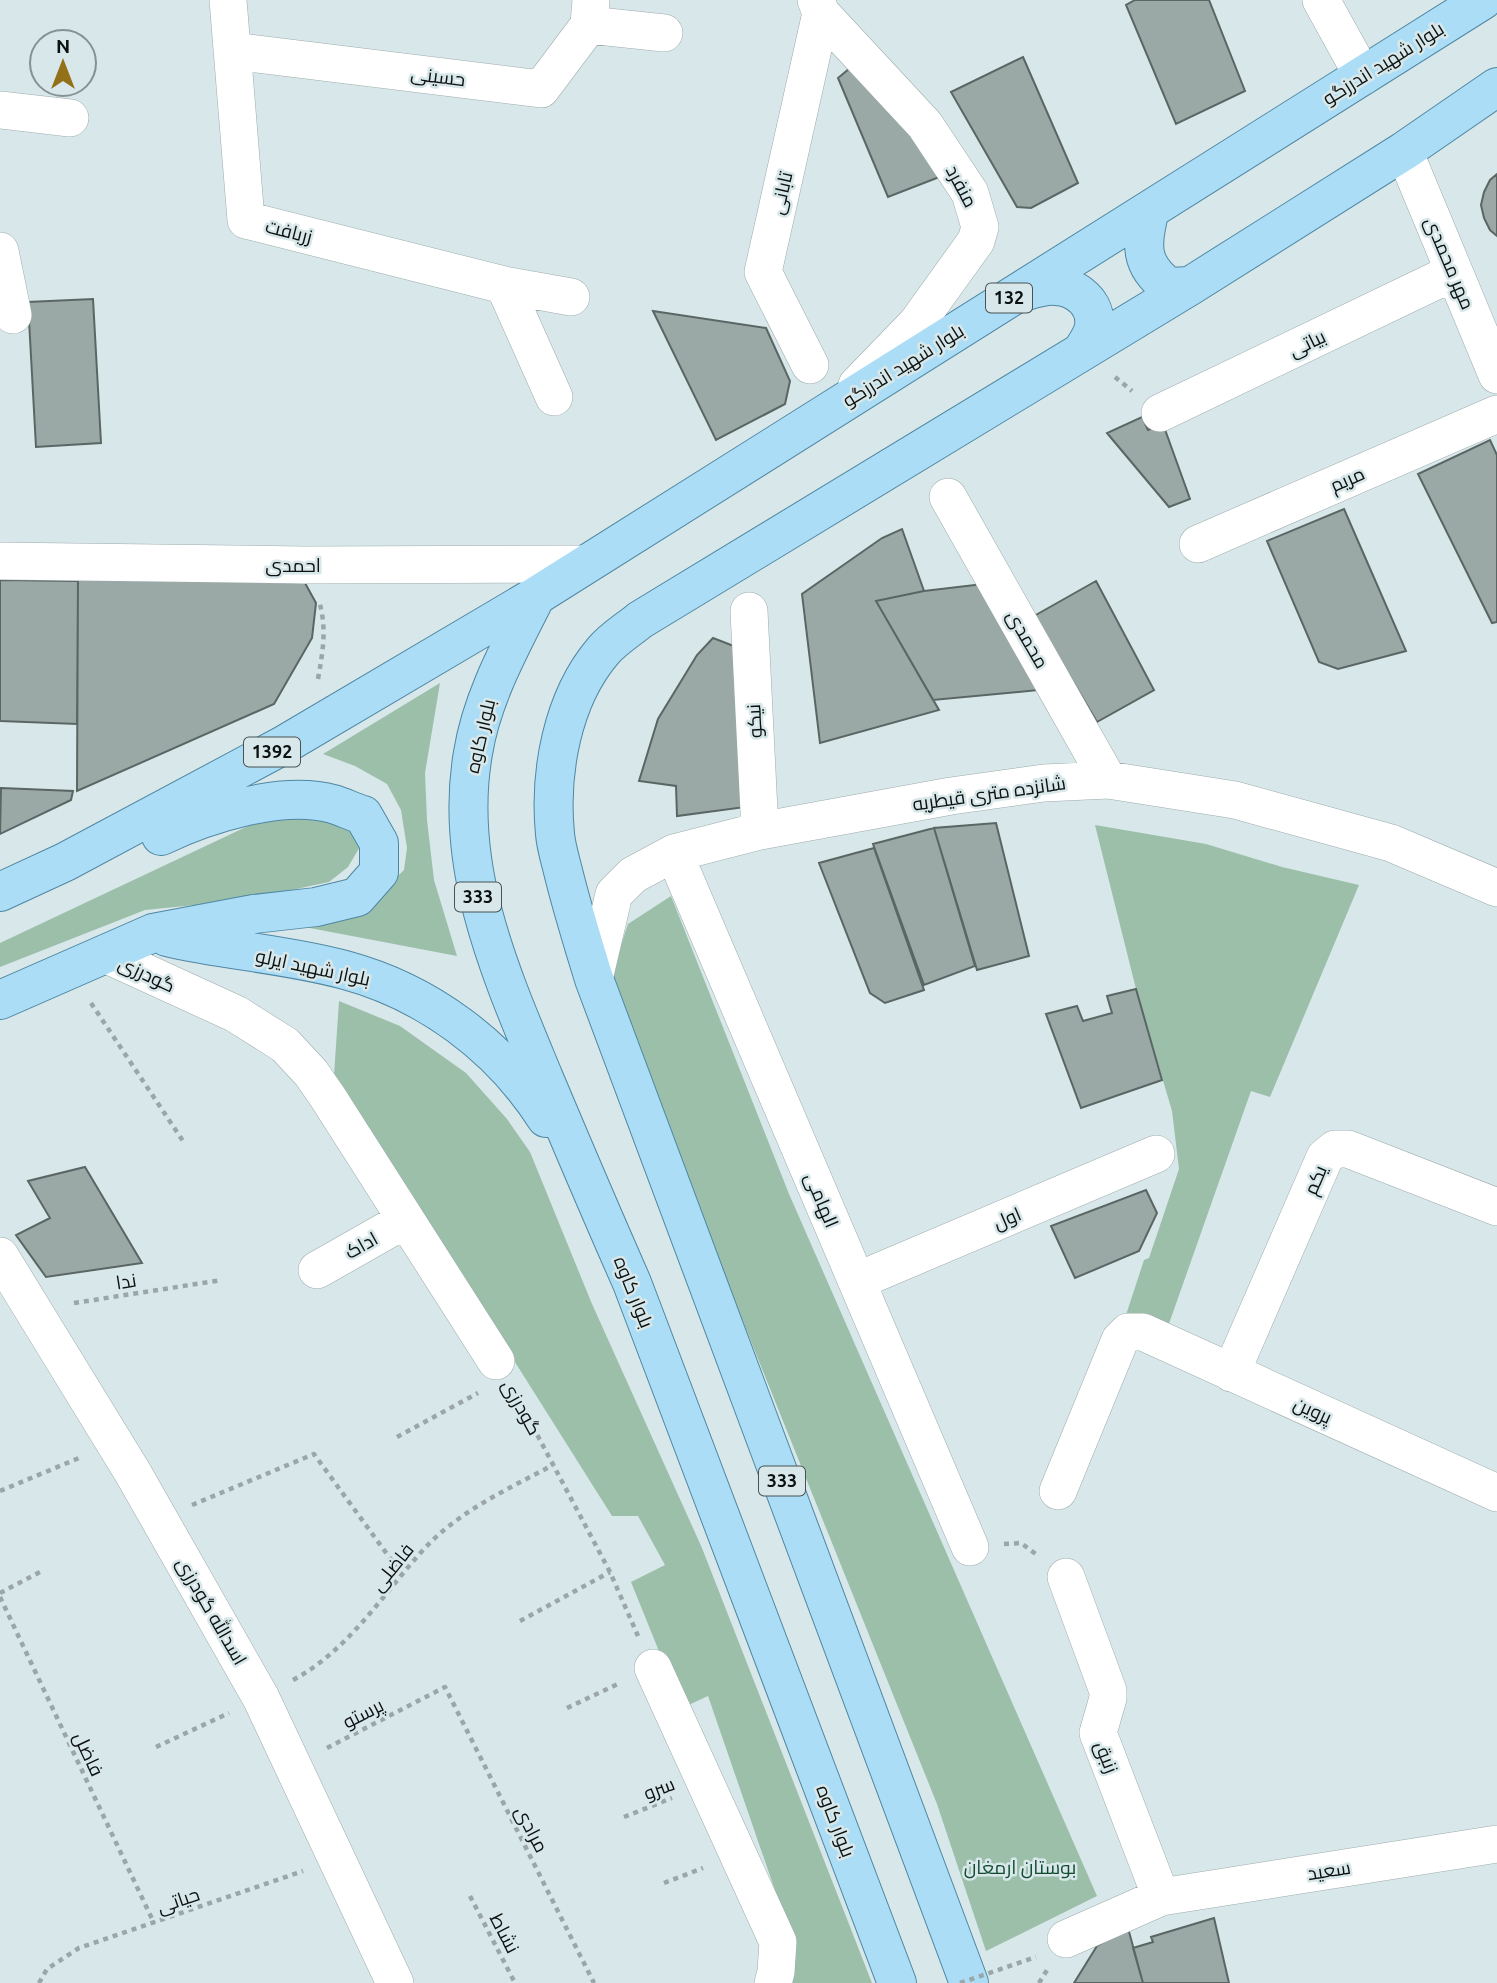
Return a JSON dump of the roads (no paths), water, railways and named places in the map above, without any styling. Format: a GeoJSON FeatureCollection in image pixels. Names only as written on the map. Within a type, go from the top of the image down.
{"type":"FeatureCollection","features":[{"type":"Feature","properties":{"kind":"main road","name":"بلوار شهید اندرزگو"},"geometry":{"type":"LineString","coordinates":[[537,596],[1483,0]]}},
{"type":"Feature","properties":{"kind":"main road"},"geometry":{"type":"LineString","coordinates":[[1082,351],[1404,151],[1497,88]]}},
{"type":"Feature","properties":{"kind":"main road"},"geometry":{"type":"LineString","coordinates":[[1150,210],[1143,236],[1146,257],[1153,275],[1169,288],[1190,286]]}},
{"type":"Feature","properties":{"kind":"main road"},"geometry":{"type":"LineString","coordinates":[[1016,294],[1053,286],[1068,288],[1078,293],[1088,302],[1094,314],[1090,338],[1082,351]]}},
{"type":"Feature","properties":{"kind":"main road","name":"333"},"geometry":{"type":"LineString","coordinates":[[970,1983],[594,979],[571,906],[555,836],[553,795],[567,717],[582,682],[603,650],[640,620],[1082,351]]}},
{"type":"Feature","properties":{"kind":"main road","name":"1392"},"geometry":{"type":"LineString","coordinates":[[0,892],[65,862],[282,746],[537,596]]}},
{"type":"Feature","properties":{"kind":"main road","name":"بلوار کاوه"},"geometry":{"type":"LineString","coordinates":[[537,596],[486,702],[473,751],[468,800],[469,843],[476,887],[492,947],[591,1191],[632,1283],[897,1983]]}},
{"type":"Feature","properties":{"kind":"main road"},"geometry":{"type":"LineString","coordinates":[[0,1000],[153,933],[254,914],[316,907],[357,897],[379,872],[379,843],[363,815],[331,803],[288,800],[241,807],[191,821],[131,852],[65,862]]}},
{"type":"Feature","properties":{"kind":"main road","name":"بلوار شهید ایرلو"},"geometry":{"type":"LineString","coordinates":[[153,933],[206,946],[345,969],[399,988],[449,1016],[507,1067],[544,1114],[591,1191]]}},
{"type":"Feature","properties":{"kind":"street","name":"زربافت"},"geometry":{"type":"LineString","coordinates":[[228,0],[246,220],[504,285],[571,298]]}},
{"type":"Feature","properties":{"kind":"street"},"geometry":{"type":"LineString","coordinates":[[1321,0],[1363,76]]}},
{"type":"Feature","properties":{"kind":"street","name":"تابانی"},"geometry":{"type":"LineString","coordinates":[[810,365],[763,272],[819,6]]}},
{"type":"Feature","properties":{"kind":"street","name":"منفرد"},"geometry":{"type":"LineString","coordinates":[[819,6],[925,125],[970,193],[980,227],[976,241],[917,323],[834,408]]}},
{"type":"Feature","properties":{"kind":"street","name":"حسینی"},"geometry":{"type":"LineString","coordinates":[[232,51],[541,89],[589,13]]}},
{"type":"Feature","properties":{"kind":"street"},"geometry":{"type":"LineString","coordinates":[[589,13],[664,33]]}},
{"type":"Feature","properties":{"kind":"street"},"geometry":{"type":"LineString","coordinates":[[0,110],[70,118]]}},
{"type":"Feature","properties":{"kind":"street","name":"مهر محمدی"},"geometry":{"type":"LineString","coordinates":[[1404,151],[1497,375]]}},
{"type":"Feature","properties":{"kind":"street"},"geometry":{"type":"LineString","coordinates":[[0,251],[13,315]]}},
{"type":"Feature","properties":{"kind":"street","name":"بیاتی"},"geometry":{"type":"LineString","coordinates":[[1160,413],[1454,272]]}},
{"type":"Feature","properties":{"kind":"street"},"geometry":{"type":"LineString","coordinates":[[504,285],[554,397]]}},
{"type":"Feature","properties":{"kind":"street","name":"مریم"},"geometry":{"type":"LineString","coordinates":[[1198,544],[1497,414]]}},
{"type":"Feature","properties":{"kind":"street","name":"محمدی"},"geometry":{"type":"LineString","coordinates":[[948,497],[1108,780]]}},
{"type":"Feature","properties":{"kind":"street","name":"احمدی"},"geometry":{"type":"LineString","coordinates":[[0,561],[587,565]]}},
{"type":"Feature","properties":{"kind":"street","name":"نیکو"},"geometry":{"type":"LineString","coordinates":[[749,611],[760,831]]}},
{"type":"Feature","properties":{"kind":"street","name":"شانزده متری قیطریه"},"geometry":{"type":"LineString","coordinates":[[594,979],[614,894],[633,875],[674,853],[760,831],[1044,783],[1108,780],[1234,800],[1391,843],[1497,888]]}},
{"type":"Feature","properties":{"kind":"street","name":"الهامی"},"geometry":{"type":"LineString","coordinates":[[674,853],[970,1547]]}},
{"type":"Feature","properties":{"kind":"street","name":"گودرزی"},"geometry":{"type":"LineString","coordinates":[[104,954],[236,1014],[285,1045],[311,1073],[327,1096],[501,1369]]}},
{"type":"Feature","properties":{"kind":"street","name":"یکم"},"geometry":{"type":"LineString","coordinates":[[1231,1373],[1325,1157],[1335,1149],[1348,1149],[1497,1207]]}},
{"type":"Feature","properties":{"kind":"street","name":"اول"},"geometry":{"type":"LineString","coordinates":[[857,1282],[1156,1154]]}},
{"type":"Feature","properties":{"kind":"street","name":"اداک"},"geometry":{"type":"LineString","coordinates":[[317,1270],[405,1220]]}},
{"type":"Feature","properties":{"kind":"street","name":"اسدالله گودرزی"},"geometry":{"type":"LineString","coordinates":[[0,1256],[115,1443],[261,1698],[394,1983]]}},
{"type":"Feature","properties":{"kind":"street","name":"پروین"},"geometry":{"type":"LineString","coordinates":[[1058,1491],[1120,1340],[1128,1332],[1143,1332],[1497,1493]]}},
{"type":"Feature","properties":{"kind":"street","name":"زنبق"},"geometry":{"type":"LineString","coordinates":[[1066,1577],[1108,1691],[1098,1733],[1161,1897]]}},
{"type":"Feature","properties":{"kind":"street"},"geometry":{"type":"LineString","coordinates":[[653,1668],[778,1942],[774,1983]]}},
{"type":"Feature","properties":{"kind":"street","name":"سعید"},"geometry":{"type":"LineString","coordinates":[[1051,1948],[1161,1897],[1497,1844]]}},
{"type":"Feature","properties":{"kind":"park label","name":"بوستان ارمغان"},"geometry":{"type":"Point","coordinates":[1020,1867]}}]}
